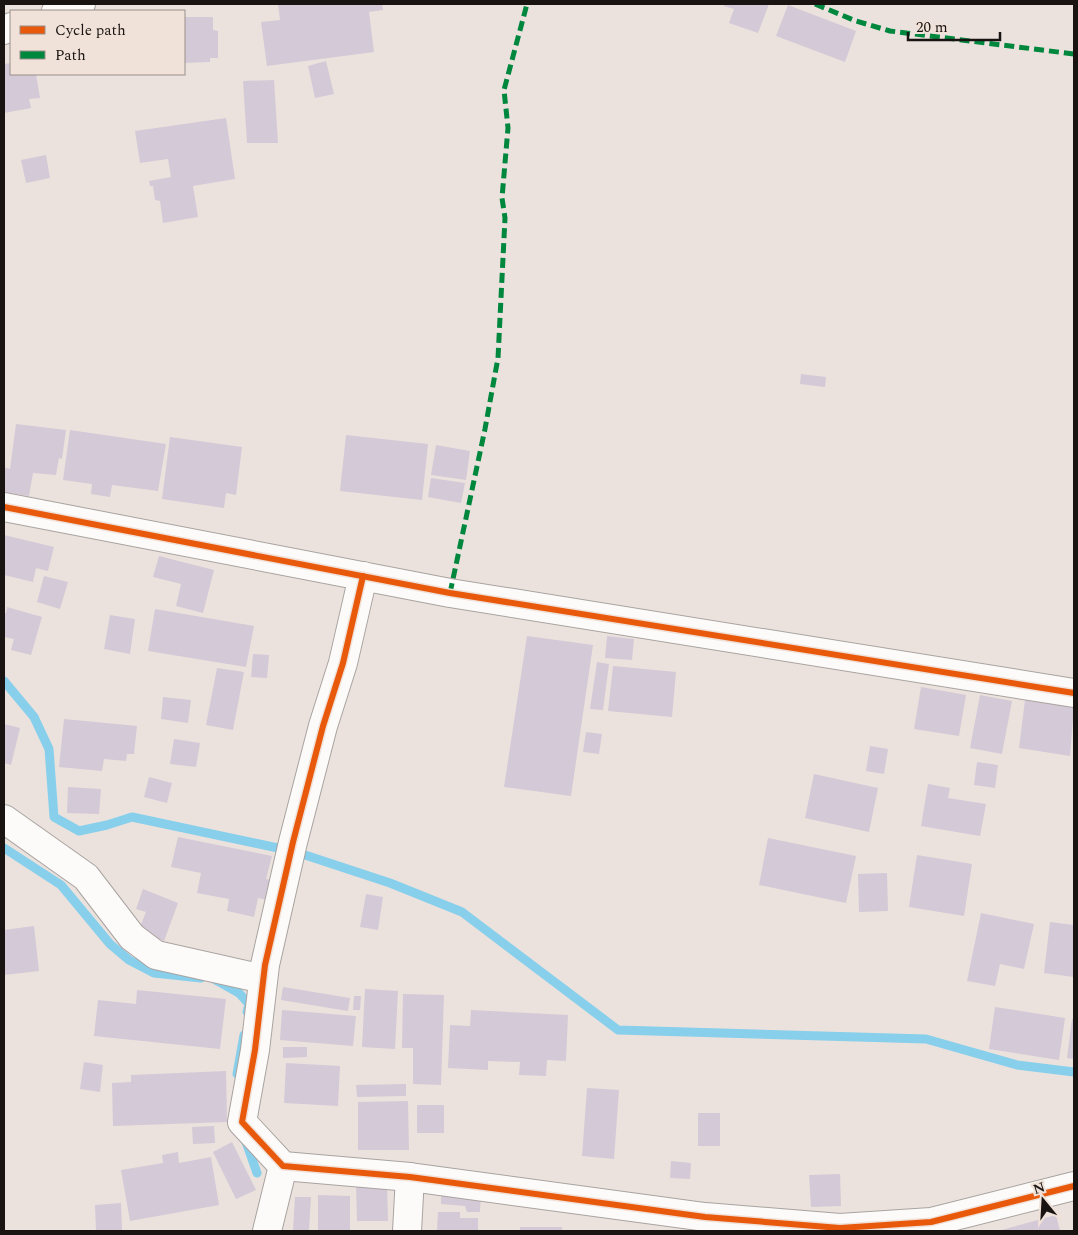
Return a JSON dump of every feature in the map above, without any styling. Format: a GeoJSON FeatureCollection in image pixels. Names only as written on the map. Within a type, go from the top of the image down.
{"type":"FeatureCollection","features":[{"type":"Feature","properties":{"kind":"street"},"geometry":{"type":"LineString","coordinates":[[60,10],[81,4]]}},
{"type":"Feature","properties":{"kind":"street"},"geometry":{"type":"LineString","coordinates":[[4,507],[363,576],[698,634],[1074,693]]}},
{"type":"Feature","properties":{"kind":"street"},"geometry":{"type":"LineString","coordinates":[[363,576],[343,663],[323,726],[293,842],[263,979],[255,1050],[242,1122],[283,1166],[410,1176],[705,1224],[840,1228],[931,1222],[1074,1186]]}},
{"type":"Feature","properties":{"kind":"street"},"geometry":{"type":"LineString","coordinates":[[4,819],[86,877],[132,937],[156,954],[263,979]]}},
{"type":"Feature","properties":{"kind":"street"},"geometry":{"type":"LineString","coordinates":[[266,1231],[283,1166]]}},
{"type":"Feature","properties":{"kind":"street"},"geometry":{"type":"LineString","coordinates":[[407,1231],[410,1176]]}},
{"type":"Feature","properties":{"kind":"building"},"geometry":{"type":"Polygon","coordinates":[[[278,4],[382,4],[383,10],[369,12],[374,52],[267,66],[261,22],[280,20],[278,4]]]}},
{"type":"Feature","properties":{"kind":"building"},"geometry":{"type":"Polygon","coordinates":[[[724,4],[769,4],[758,33],[729,23],[734,9],[724,6],[724,4]]]}},
{"type":"Feature","properties":{"kind":"building"},"geometry":{"type":"Polygon","coordinates":[[[788,5],[856,31],[845,62],[776,36],[788,5]]]}},
{"type":"Feature","properties":{"kind":"building"},"geometry":{"type":"Polygon","coordinates":[[[185,17],[213,17],[213,30],[218,31],[218,58],[210,58],[210,62],[185,63],[185,17]]]}},
{"type":"Feature","properties":{"kind":"building"},"geometry":{"type":"Polygon","coordinates":[[[326,61],[334,94],[315,98],[308,66],[326,61]]]}},
{"type":"Feature","properties":{"kind":"building"},"geometry":{"type":"Polygon","coordinates":[[[10,63],[10,75],[36,75],[40,98],[29,99],[31,108],[4,113],[4,64],[10,63]]]}},
{"type":"Feature","properties":{"kind":"building"},"geometry":{"type":"Polygon","coordinates":[[[274,80],[278,143],[247,143],[243,81],[274,80]]]}},
{"type":"Feature","properties":{"kind":"building"},"geometry":{"type":"Polygon","coordinates":[[[226,118],[235,179],[193,186],[198,217],[163,223],[160,201],[155,200],[153,186],[150,186],[149,181],[171,177],[168,159],[140,163],[135,131],[226,118]]]}},
{"type":"Feature","properties":{"kind":"building"},"geometry":{"type":"Polygon","coordinates":[[[46,155],[50,178],[26,183],[21,160],[46,155]]]}},
{"type":"Feature","properties":{"kind":"building"},"geometry":{"type":"Polygon","coordinates":[[[801,374],[826,377],[825,387],[800,384],[801,374]]]}},
{"type":"Feature","properties":{"kind":"building"},"geometry":{"type":"Polygon","coordinates":[[[16,424],[66,430],[62,459],[59,458],[56,475],[33,473],[29,496],[4,492],[4,467],[10,469],[16,424]]]}},
{"type":"Feature","properties":{"kind":"building"},"geometry":{"type":"Polygon","coordinates":[[[70,430],[166,444],[158,491],[112,485],[110,497],[91,494],[92,484],[63,480],[70,430]]]}},
{"type":"Feature","properties":{"kind":"building"},"geometry":{"type":"Polygon","coordinates":[[[346,435],[428,444],[422,500],[340,491],[346,435]]]}},
{"type":"Feature","properties":{"kind":"building"},"geometry":{"type":"Polygon","coordinates":[[[170,437],[242,447],[236,495],[226,493],[224,508],[162,499],[170,437]]]}},
{"type":"Feature","properties":{"kind":"building"},"geometry":{"type":"Polygon","coordinates":[[[436,445],[470,451],[466,480],[431,475],[436,445]]]}},
{"type":"Feature","properties":{"kind":"building"},"geometry":{"type":"Polygon","coordinates":[[[431,478],[465,483],[461,503],[428,497],[431,478]]]}},
{"type":"Feature","properties":{"kind":"building"},"geometry":{"type":"Polygon","coordinates":[[[4,535],[54,547],[48,571],[36,568],[33,582],[4,575],[4,535]]]}},
{"type":"Feature","properties":{"kind":"building"},"geometry":{"type":"Polygon","coordinates":[[[159,556],[214,570],[203,613],[176,606],[181,584],[153,577],[159,556]]]}},
{"type":"Feature","properties":{"kind":"building"},"geometry":{"type":"Polygon","coordinates":[[[44,576],[68,582],[60,609],[37,602],[44,576]]]}},
{"type":"Feature","properties":{"kind":"building"},"geometry":{"type":"Polygon","coordinates":[[[7,607],[42,617],[31,655],[11,650],[14,639],[4,637],[4,613],[6,613],[7,607]]]}},
{"type":"Feature","properties":{"kind":"building"},"geometry":{"type":"Polygon","coordinates":[[[155,609],[254,626],[246,667],[148,651],[155,609]]]}},
{"type":"Feature","properties":{"kind":"building"},"geometry":{"type":"Polygon","coordinates":[[[110,615],[135,619],[130,654],[104,649],[110,615]]]}},
{"type":"Feature","properties":{"kind":"building"},"geometry":{"type":"Polygon","coordinates":[[[527,636],[593,645],[571,796],[504,787],[527,636]]]}},
{"type":"Feature","properties":{"kind":"building"},"geometry":{"type":"Polygon","coordinates":[[[607,636],[634,639],[632,660],[605,658],[607,636]]]}},
{"type":"Feature","properties":{"kind":"building"},"geometry":{"type":"Polygon","coordinates":[[[253,654],[269,655],[267,678],[251,677],[253,654]]]}},
{"type":"Feature","properties":{"kind":"building"},"geometry":{"type":"Polygon","coordinates":[[[597,662],[609,664],[603,710],[590,709],[597,662]]]}},
{"type":"Feature","properties":{"kind":"building"},"geometry":{"type":"Polygon","coordinates":[[[613,666],[676,672],[672,717],[608,711],[613,666]]]}},
{"type":"Feature","properties":{"kind":"building"},"geometry":{"type":"Polygon","coordinates":[[[217,668],[244,672],[233,730],[206,725],[217,668]]]}},
{"type":"Feature","properties":{"kind":"building"},"geometry":{"type":"Polygon","coordinates":[[[921,687],[966,695],[959,736],[914,729],[921,687]]]}},
{"type":"Feature","properties":{"kind":"building"},"geometry":{"type":"Polygon","coordinates":[[[980,695],[1012,701],[1002,754],[970,748],[980,695]]]}},
{"type":"Feature","properties":{"kind":"building"},"geometry":{"type":"Polygon","coordinates":[[[163,697],[191,700],[188,723],[161,719],[163,697]]]}},
{"type":"Feature","properties":{"kind":"building"},"geometry":{"type":"Polygon","coordinates":[[[1025,700],[1074,707],[1070,756],[1019,748],[1025,700]]]}},
{"type":"Feature","properties":{"kind":"building"},"geometry":{"type":"Polygon","coordinates":[[[64,719],[137,726],[134,754],[127,754],[126,761],[104,759],[102,771],[59,767],[64,719]]]}},
{"type":"Feature","properties":{"kind":"building"},"geometry":{"type":"Polygon","coordinates":[[[4,724],[20,728],[11,765],[4,763],[4,724]]]}},
{"type":"Feature","properties":{"kind":"building"},"geometry":{"type":"Polygon","coordinates":[[[586,732],[602,734],[599,754],[583,752],[586,732]]]}},
{"type":"Feature","properties":{"kind":"building"},"geometry":{"type":"Polygon","coordinates":[[[174,739],[200,743],[196,767],[170,764],[174,739]]]}},
{"type":"Feature","properties":{"kind":"building"},"geometry":{"type":"Polygon","coordinates":[[[870,746],[888,749],[884,774],[866,771],[870,746]]]}},
{"type":"Feature","properties":{"kind":"building"},"geometry":{"type":"Polygon","coordinates":[[[977,762],[998,765],[995,788],[974,785],[977,762]]]}},
{"type":"Feature","properties":{"kind":"building"},"geometry":{"type":"Polygon","coordinates":[[[814,774],[878,788],[869,832],[805,818],[814,774]]]}},
{"type":"Feature","properties":{"kind":"building"},"geometry":{"type":"Polygon","coordinates":[[[149,777],[172,783],[167,803],[144,797],[149,777]]]}},
{"type":"Feature","properties":{"kind":"building"},"geometry":{"type":"Polygon","coordinates":[[[928,784],[950,788],[948,798],[986,804],[980,836],[921,826],[928,784]]]}},
{"type":"Feature","properties":{"kind":"building"},"geometry":{"type":"Polygon","coordinates":[[[68,787],[101,789],[99,814],[67,813],[68,787]]]}},
{"type":"Feature","properties":{"kind":"building"},"geometry":{"type":"Polygon","coordinates":[[[178,837],[272,856],[266,879],[271,880],[267,900],[258,898],[254,917],[227,911],[229,899],[197,893],[201,873],[171,867],[178,837]]]}},
{"type":"Feature","properties":{"kind":"building"},"geometry":{"type":"Polygon","coordinates":[[[768,838],[856,856],[846,903],[759,885],[768,838]]]}},
{"type":"Feature","properties":{"kind":"building"},"geometry":{"type":"Polygon","coordinates":[[[917,855],[972,864],[964,916],[909,907],[917,855]]]}},
{"type":"Feature","properties":{"kind":"building"},"geometry":{"type":"Polygon","coordinates":[[[887,873],[888,911],[859,912],[858,874],[887,873]]]}},
{"type":"Feature","properties":{"kind":"building"},"geometry":{"type":"Polygon","coordinates":[[[143,889],[178,903],[164,941],[138,932],[146,912],[136,909],[143,889]]]}},
{"type":"Feature","properties":{"kind":"building"},"geometry":{"type":"Polygon","coordinates":[[[366,894],[383,897],[378,930],[360,927],[366,894]]]}},
{"type":"Feature","properties":{"kind":"building"},"geometry":{"type":"Polygon","coordinates":[[[981,913],[1034,924],[1024,969],[1000,964],[995,986],[967,981],[981,913]]]}},
{"type":"Feature","properties":{"kind":"building"},"geometry":{"type":"Polygon","coordinates":[[[1050,922],[1074,925],[1074,977],[1044,973],[1050,922]]]}},
{"type":"Feature","properties":{"kind":"building"},"geometry":{"type":"Polygon","coordinates":[[[34,926],[39,971],[4,975],[4,930],[34,926]]]}},
{"type":"Feature","properties":{"kind":"building"},"geometry":{"type":"Polygon","coordinates":[[[283,987],[350,998],[348,1011],[281,1000],[283,987]]]}},
{"type":"Feature","properties":{"kind":"building"},"geometry":{"type":"Polygon","coordinates":[[[365,989],[398,991],[395,1049],[362,1047],[365,989]]]}},
{"type":"Feature","properties":{"kind":"building"},"geometry":{"type":"Polygon","coordinates":[[[137,990],[226,999],[220,1049],[94,1036],[98,1000],[136,1004],[137,990]]]}},
{"type":"Feature","properties":{"kind":"building"},"geometry":{"type":"Polygon","coordinates":[[[403,994],[444,995],[441,1085],[413,1084],[413,1048],[402,1048],[403,994]]]}},
{"type":"Feature","properties":{"kind":"building"},"geometry":{"type":"Polygon","coordinates":[[[354,996],[361,996],[360,1010],[353,1010],[354,996]]]}},
{"type":"Feature","properties":{"kind":"building"},"geometry":{"type":"Polygon","coordinates":[[[995,1007],[1065,1018],[1059,1060],[989,1049],[995,1007]]]}},
{"type":"Feature","properties":{"kind":"building"},"geometry":{"type":"Polygon","coordinates":[[[282,1010],[356,1016],[353,1046],[280,1040],[282,1010]]]}},
{"type":"Feature","properties":{"kind":"building"},"geometry":{"type":"Polygon","coordinates":[[[471,1010],[568,1015],[566,1061],[547,1060],[546,1076],[519,1075],[520,1062],[488,1061],[488,1070],[448,1068],[450,1025],[470,1026],[471,1010]]]}},
{"type":"Feature","properties":{"kind":"building"},"geometry":{"type":"Polygon","coordinates":[[[1072,1019],[1074,1019],[1074,1059],[1067,1058],[1072,1019]]]}},
{"type":"Feature","properties":{"kind":"building"},"geometry":{"type":"Polygon","coordinates":[[[283,1047],[307,1047],[307,1057],[283,1058],[283,1047]]]}},
{"type":"Feature","properties":{"kind":"building"},"geometry":{"type":"Polygon","coordinates":[[[84,1062],[103,1065],[100,1092],[80,1089],[84,1062]]]}},
{"type":"Feature","properties":{"kind":"building"},"geometry":{"type":"Polygon","coordinates":[[[286,1063],[340,1066],[338,1106],[284,1103],[286,1063]]]}},
{"type":"Feature","properties":{"kind":"building"},"geometry":{"type":"Polygon","coordinates":[[[226,1071],[227,1122],[113,1126],[112,1083],[131,1082],[131,1075],[226,1071]]]}},
{"type":"Feature","properties":{"kind":"building"},"geometry":{"type":"Polygon","coordinates":[[[406,1084],[406,1096],[357,1097],[356,1085],[406,1084]]]}},
{"type":"Feature","properties":{"kind":"building"},"geometry":{"type":"Polygon","coordinates":[[[587,1088],[619,1090],[614,1159],[582,1156],[587,1088]]]}},
{"type":"Feature","properties":{"kind":"building"},"geometry":{"type":"Polygon","coordinates":[[[408,1101],[409,1150],[358,1150],[358,1102],[408,1101]]]}},
{"type":"Feature","properties":{"kind":"building"},"geometry":{"type":"Polygon","coordinates":[[[417,1105],[444,1105],[444,1133],[417,1133],[417,1105]]]}},
{"type":"Feature","properties":{"kind":"building"},"geometry":{"type":"Polygon","coordinates":[[[698,1113],[720,1113],[720,1146],[698,1146],[698,1113]]]}},
{"type":"Feature","properties":{"kind":"building"},"geometry":{"type":"Polygon","coordinates":[[[214,1126],[215,1143],[193,1144],[192,1127],[214,1126]]]}},
{"type":"Feature","properties":{"kind":"building"},"geometry":{"type":"Polygon","coordinates":[[[232,1142],[256,1190],[236,1199],[213,1152],[232,1142]]]}},
{"type":"Feature","properties":{"kind":"building"},"geometry":{"type":"Polygon","coordinates":[[[178,1152],[179,1163],[211,1157],[219,1205],[130,1221],[121,1170],[163,1163],[162,1155],[178,1152]]]}},
{"type":"Feature","properties":{"kind":"building"},"geometry":{"type":"Polygon","coordinates":[[[671,1161],[691,1163],[690,1179],[670,1178],[671,1161]]]}},
{"type":"Feature","properties":{"kind":"building"},"geometry":{"type":"Polygon","coordinates":[[[840,1174],[841,1206],[811,1207],[809,1175],[840,1174]]]}},
{"type":"Feature","properties":{"kind":"building"},"geometry":{"type":"Polygon","coordinates":[[[356,1183],[387,1183],[388,1221],[357,1221],[356,1183]]]}},
{"type":"Feature","properties":{"kind":"building"},"geometry":{"type":"Polygon","coordinates":[[[441,1191],[481,1192],[480,1212],[467,1212],[465,1206],[441,1204],[441,1191]]]}},
{"type":"Feature","properties":{"kind":"building"},"geometry":{"type":"Polygon","coordinates":[[[318,1195],[350,1196],[350,1231],[318,1231],[318,1195]]]}},
{"type":"Feature","properties":{"kind":"building"},"geometry":{"type":"Polygon","coordinates":[[[295,1197],[311,1197],[309,1230],[293,1230],[295,1197]]]}},
{"type":"Feature","properties":{"kind":"building"},"geometry":{"type":"Polygon","coordinates":[[[121,1203],[122,1231],[96,1231],[95,1205],[121,1203]]]}},
{"type":"Feature","properties":{"kind":"building"},"geometry":{"type":"Polygon","coordinates":[[[438,1212],[460,1212],[460,1218],[478,1218],[478,1231],[437,1231],[438,1212]]]}},
{"type":"Feature","properties":{"kind":"building"},"geometry":{"type":"Polygon","coordinates":[[[1056,1215],[1060,1231],[998,1231],[1056,1215]]]}},
{"type":"Feature","properties":{"kind":"building"},"geometry":{"type":"Polygon","coordinates":[[[520,1227],[562,1227],[562,1231],[520,1231],[520,1227]]]}},
{"type":"Feature","properties":{"kind":"waterway"},"geometry":{"type":"LineString","coordinates":[[4,681],[34,717],[49,749],[54,817],[79,831],[132,817],[278,848]]}},
{"type":"Feature","properties":{"kind":"waterway"},"geometry":{"type":"LineString","coordinates":[[4,848],[61,885],[110,944],[129,960],[154,973],[201,978]]}},
{"type":"Feature","properties":{"kind":"waterway"},"geometry":{"type":"LineString","coordinates":[[299,853],[390,883],[462,912],[618,1030],[926,1039],[1017,1065],[1074,1072]]}},
{"type":"Feature","properties":{"kind":"waterway"},"geometry":{"type":"LineString","coordinates":[[214,979],[239,993],[249,1004],[247,1012]]}},
{"type":"Feature","properties":{"kind":"waterway"},"geometry":{"type":"LineString","coordinates":[[237,1074],[244,1035]]}},
{"type":"Feature","properties":{"kind":"waterway"},"geometry":{"type":"LineString","coordinates":[[245,1139],[257,1173]]}},
{"type":"Feature","properties":{"kind":"marked path"},"geometry":{"type":"LineString","coordinates":[[450,593],[498,358],[505,218],[502,198],[508,128],[504,90],[527,4]]}},
{"type":"Feature","properties":{"kind":"marked path"},"geometry":{"type":"LineString","coordinates":[[815,4],[856,21],[890,31],[1074,54]]}},
{"type":"Feature","properties":{"kind":"cycle path"},"geometry":{"type":"LineString","coordinates":[[4,507],[450,593],[1074,693]]}},
{"type":"Feature","properties":{"kind":"cycle path"},"geometry":{"type":"LineString","coordinates":[[363,576],[343,663],[323,726],[293,842],[265,965],[255,1050],[242,1122],[283,1166],[410,1177],[705,1217],[840,1228],[931,1222],[1074,1186]]}}]}
